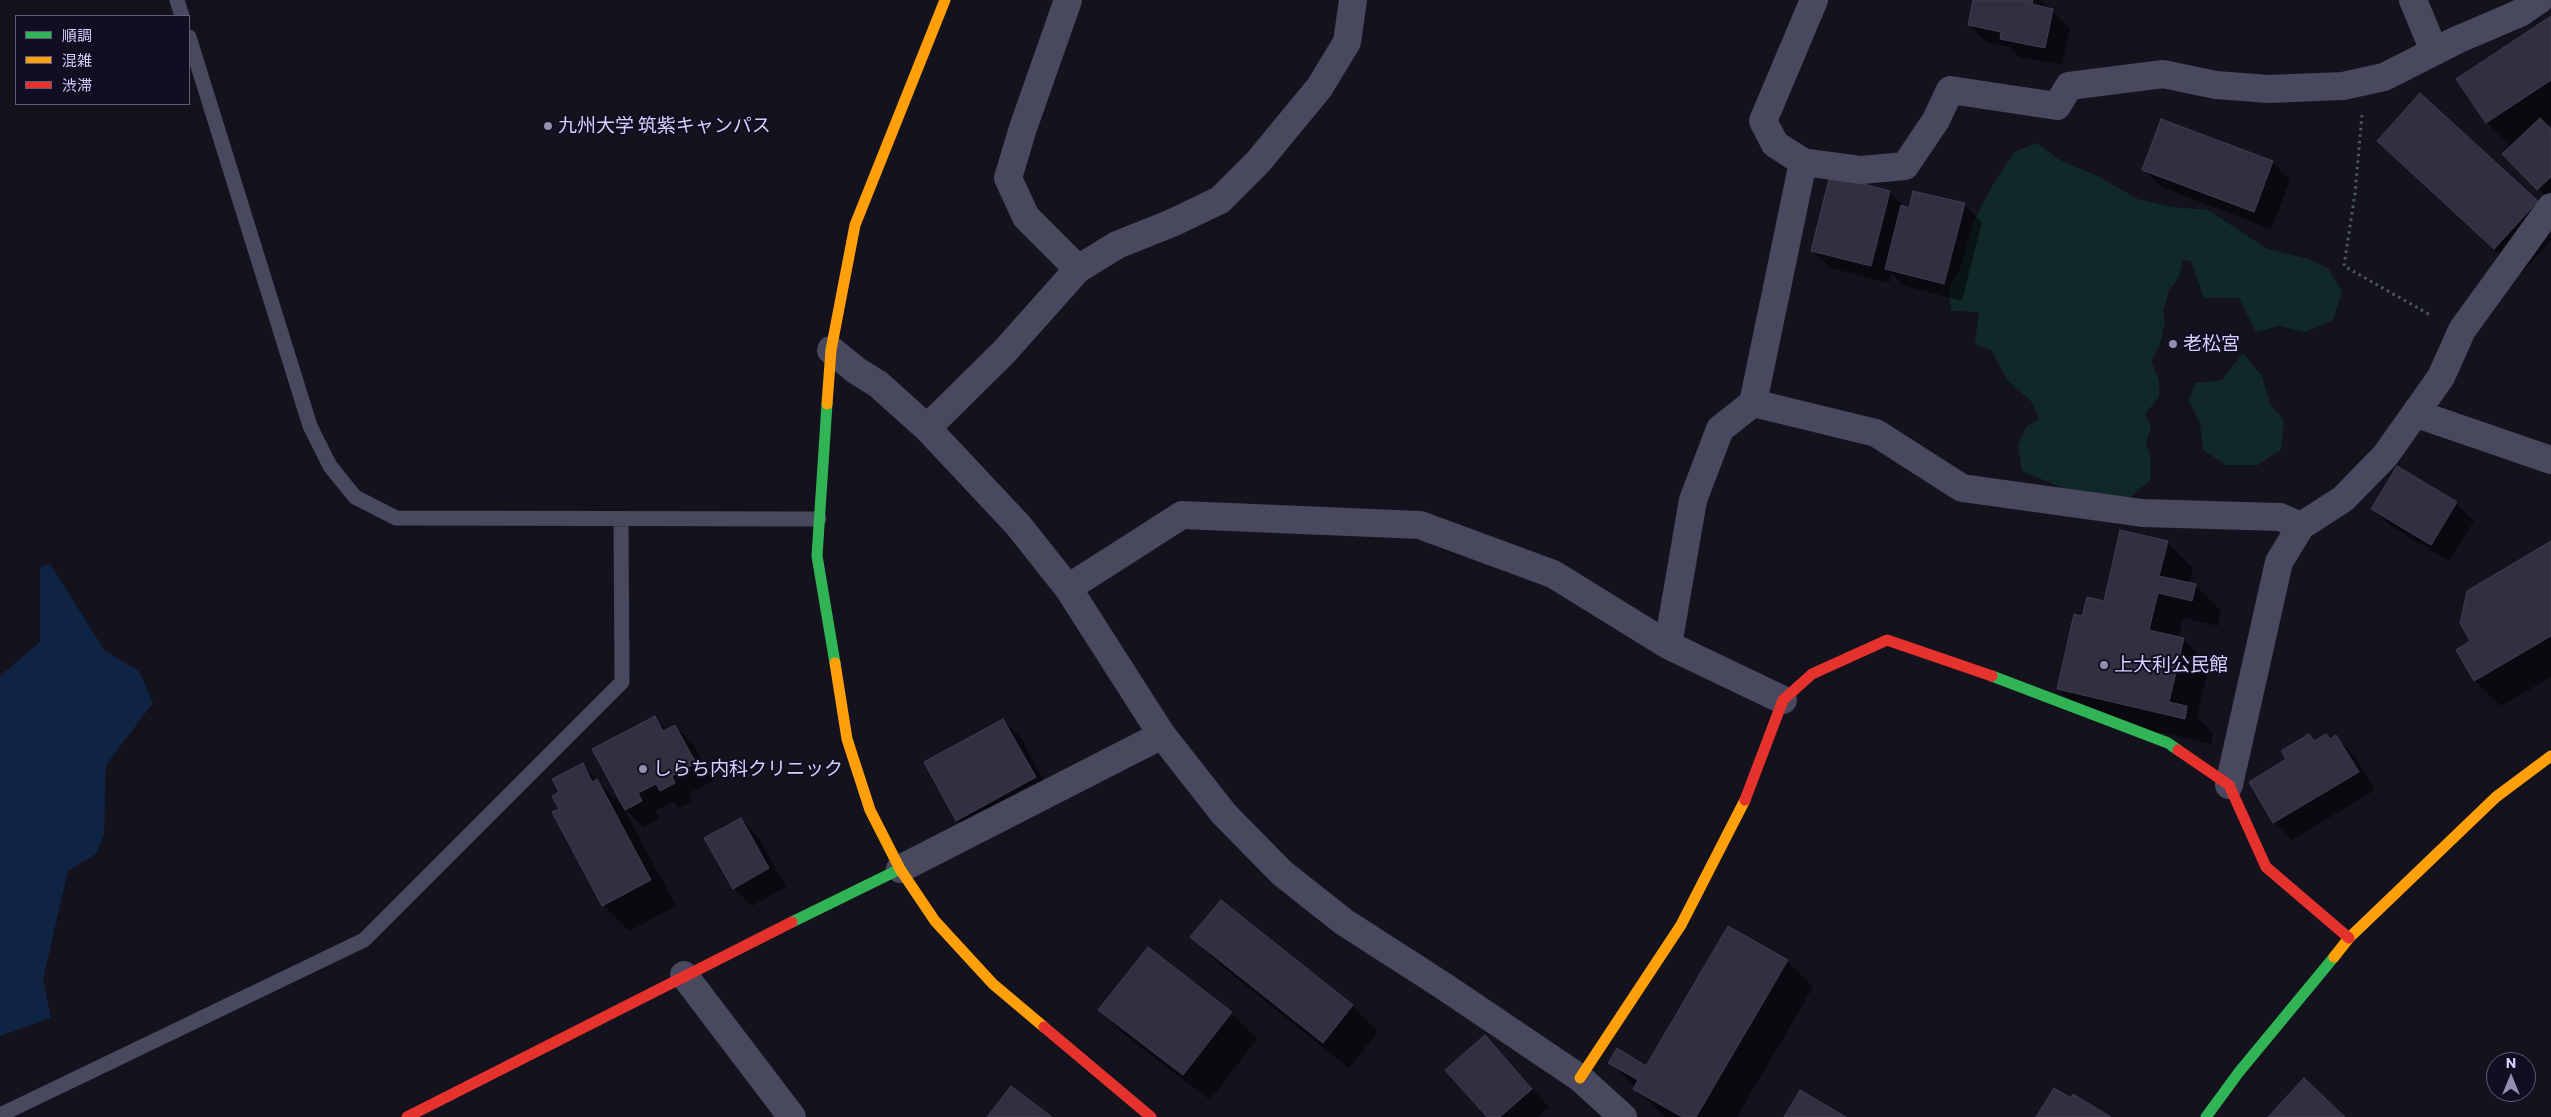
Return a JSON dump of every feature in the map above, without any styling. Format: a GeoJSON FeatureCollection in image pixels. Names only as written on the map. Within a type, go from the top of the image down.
{"type":"FeatureCollection","features":[{"type":"Feature","properties":{"kind":"street"},"geometry":{"type":"LineString","coordinates":[[945,0],[855,225],[831,350],[817,556],[847,739],[870,810],[900,869],[935,921],[993,984],[1151,1117]]}},
{"type":"Feature","properties":{"kind":"street"},"geometry":{"type":"LineString","coordinates":[[1068,0],[1023,128],[1008,178],[1026,217],[1078,269]]}},
{"type":"Feature","properties":{"kind":"street"},"geometry":{"type":"LineString","coordinates":[[927,428],[1004,352],[1078,269],[1117,245],[1172,223],[1220,200],[1258,162],[1319,88],[1347,42],[1353,0]]}},
{"type":"Feature","properties":{"kind":"street"},"geometry":{"type":"LineString","coordinates":[[1814,0],[1763,121],[1775,144],[1803,162],[1861,170],[1905,166],[1936,120],[1950,90],[2057,106],[2069,86],[2163,74],[2216,85],[2269,89],[2302,90],[2355,84],[2384,77],[2434,51],[2520,12],[2539,0]]}},
{"type":"Feature","properties":{"kind":"street"},"geometry":{"type":"LineString","coordinates":[[2413,0],[2434,51]]}},
{"type":"Feature","properties":{"kind":"street"},"geometry":{"type":"LineString","coordinates":[[1668,645],[1693,500],[1720,429],[1753,403],[1803,162]]}},
{"type":"Feature","properties":{"kind":"street"},"geometry":{"type":"LineString","coordinates":[[2229,785],[2279,562],[2301,526],[2343,499],[2385,456],[2417,414],[2441,377],[2460,336],[2551,207]]}},
{"type":"Feature","properties":{"kind":"street"},"geometry":{"type":"LineString","coordinates":[[831,350],[857,371],[878,384],[927,428],[1018,525],[1068,588],[1162,735],[1224,814],[1282,873],[1344,922],[1580,1078],[1623,1117]]}},
{"type":"Feature","properties":{"kind":"street"},"geometry":{"type":"LineString","coordinates":[[1753,403],[1876,433],[1962,488],[2142,513],[2280,517],[2301,526]]}},
{"type":"Feature","properties":{"kind":"street"},"geometry":{"type":"LineString","coordinates":[[2417,414],[2551,460]]}},
{"type":"Feature","properties":{"kind":"street"},"geometry":{"type":"LineString","coordinates":[[1068,588],[1182,515],[1420,525],[1553,574],[1668,645],[1783,700]]}},
{"type":"Feature","properties":{"kind":"street"},"geometry":{"type":"LineString","coordinates":[[1580,1078],[1680,925],[1751,788],[1783,700],[1812,674],[1887,640],[2168,743],[2229,785],[2266,866],[2349,938]]}},
{"type":"Feature","properties":{"kind":"street"},"geometry":{"type":"LineString","coordinates":[[407,1117],[684,975],[900,869],[1162,735]]}},
{"type":"Feature","properties":{"kind":"street"},"geometry":{"type":"LineString","coordinates":[[2206,1117],[2239,1072],[2349,938],[2496,796],[2551,756]]}},
{"type":"Feature","properties":{"kind":"street"},"geometry":{"type":"LineString","coordinates":[[684,975],[792,1117]]}},
{"type":"Feature","properties":{"kind":"lane"},"geometry":{"type":"LineString","coordinates":[[177,0],[182,15]]}},
{"type":"Feature","properties":{"kind":"lane"},"geometry":{"type":"LineString","coordinates":[[190,40],[310,426],[330,466],[355,497],[396,518],[819,519]]}},
{"type":"Feature","properties":{"kind":"lane"},"geometry":{"type":"LineString","coordinates":[[0,1115],[364,940],[622,682],[621,520]]}},
{"type":"Feature","properties":{"kind":"path"},"geometry":{"type":"LineString","coordinates":[[2355,84],[2363,104],[2355,193],[2344,266],[2433,317],[2460,336]]}},
{"type":"Feature","properties":{"kind":"green space"},"geometry":{"type":"Polygon","coordinates":[[[2036,143],[2060,160],[2100,177],[2137,199],[2172,207],[2208,210],[2267,249],[2306,258],[2328,268],[2342,292],[2333,320],[2305,332],[2279,326],[2256,332],[2239,298],[2204,298],[2191,261],[2183,260],[2179,277],[2169,290],[2163,312],[2165,322],[2160,344],[2151,361],[2159,380],[2159,397],[2145,414],[2151,427],[2146,443],[2151,457],[2150,480],[2131,497],[2112,500],[2060,487],[2022,471],[2018,445],[2026,427],[2039,419],[2031,401],[2008,381],[1991,350],[1975,344],[1979,312],[1951,311],[1949,289],[1961,266],[1973,223],[1991,188],[2014,152],[2036,143]]]}},
{"type":"Feature","properties":{"kind":"green space"},"geometry":{"type":"Polygon","coordinates":[[[2243,353],[2262,376],[2270,404],[2284,420],[2281,450],[2258,465],[2226,465],[2203,450],[2200,423],[2189,401],[2195,383],[2222,380],[2243,353]]]}},
{"type":"Feature","properties":{"kind":"water"},"geometry":{"type":"Polygon","coordinates":[[[50,564],[105,651],[139,671],[153,703],[106,765],[104,835],[96,854],[68,871],[43,979],[51,1018],[0,1036],[0,676],[40,642],[40,567],[50,564]]]}},
{"type":"Feature","properties":{"kind":"building"},"geometry":{"type":"Polygon","coordinates":[[[1973,0],[2033,0],[2032,4],[2053,9],[2045,48],[2000,39],[2001,32],[1968,25],[1973,0]]]}},
{"type":"Feature","properties":{"kind":"building"},"geometry":{"type":"Polygon","coordinates":[[[2551,16],[2551,80],[2486,123],[2456,79],[2551,16]]]}},
{"type":"Feature","properties":{"kind":"building"},"geometry":{"type":"Polygon","coordinates":[[[2420,93],[2538,201],[2494,249],[2377,141],[2420,93]]]}},
{"type":"Feature","properties":{"kind":"building"},"geometry":{"type":"Polygon","coordinates":[[[2540,118],[2551,129],[2551,177],[2537,190],[2502,154],[2540,118]]]}},
{"type":"Feature","properties":{"kind":"building"},"geometry":{"type":"Polygon","coordinates":[[[2161,119],[2273,161],[2254,212],[2142,170],[2161,119]]]}},
{"type":"Feature","properties":{"kind":"building"},"geometry":{"type":"Polygon","coordinates":[[[1830,175],[1890,191],[1871,266],[1811,251],[1830,175]]]}},
{"type":"Feature","properties":{"kind":"building"},"geometry":{"type":"Polygon","coordinates":[[[1913,191],[1965,203],[1944,284],[1885,269],[1901,205],[1909,208],[1913,191]]]}},
{"type":"Feature","properties":{"kind":"building"},"geometry":{"type":"Polygon","coordinates":[[[2397,466],[2457,502],[2431,545],[2371,509],[2397,466]]]}},
{"type":"Feature","properties":{"kind":"building"},"geometry":{"type":"Polygon","coordinates":[[[2120,530],[2168,541],[2159,576],[2196,584],[2192,601],[2158,593],[2149,630],[2184,638],[2169,702],[2187,706],[2185,719],[2057,689],[2074,614],[2082,616],[2087,597],[2104,601],[2120,530]]]}},
{"type":"Feature","properties":{"kind":"building"},"geometry":{"type":"Polygon","coordinates":[[[2551,541],[2551,636],[2474,681],[2456,650],[2470,641],[2460,623],[2467,591],[2551,541]]]}},
{"type":"Feature","properties":{"kind":"building","name":"しらち内科クリニック"},"geometry":{"type":"Polygon","coordinates":[[[655,716],[663,731],[675,725],[696,763],[672,776],[675,783],[660,791],[656,784],[638,793],[642,801],[625,810],[592,749],[655,716]]]}},
{"type":"Feature","properties":{"kind":"building"},"geometry":{"type":"Polygon","coordinates":[[[1003,719],[1036,777],[956,821],[924,762],[1003,719]]]}},
{"type":"Feature","properties":{"kind":"building"},"geometry":{"type":"Polygon","coordinates":[[[2309,734],[2314,741],[2326,734],[2330,739],[2336,735],[2359,772],[2273,823],[2249,782],[2286,759],[2281,751],[2309,734]]]}},
{"type":"Feature","properties":{"kind":"building"},"geometry":{"type":"Polygon","coordinates":[[[583,763],[592,782],[597,779],[651,880],[602,906],[552,812],[559,809],[552,796],[559,792],[552,779],[583,763]]]}},
{"type":"Feature","properties":{"kind":"building"},"geometry":{"type":"Polygon","coordinates":[[[741,818],[769,868],[733,889],[704,838],[741,818]]]}},
{"type":"Feature","properties":{"kind":"building"},"geometry":{"type":"Polygon","coordinates":[[[1221,900],[1353,1005],[1323,1043],[1190,937],[1221,900]]]}},
{"type":"Feature","properties":{"kind":"building"},"geometry":{"type":"Polygon","coordinates":[[[1728,926],[1788,960],[1696,1117],[1682,1117],[1633,1089],[1638,1080],[1608,1063],[1617,1048],[1646,1066],[1728,926]]]}},
{"type":"Feature","properties":{"kind":"building"},"geometry":{"type":"Polygon","coordinates":[[[1148,947],[1232,1012],[1183,1075],[1098,1010],[1148,947]]]}},
{"type":"Feature","properties":{"kind":"building"},"geometry":{"type":"Polygon","coordinates":[[[1485,1035],[1532,1089],[1500,1117],[1487,1117],[1445,1070],[1485,1035]]]}},
{"type":"Feature","properties":{"kind":"building"},"geometry":{"type":"Polygon","coordinates":[[[2304,1078],[2345,1117],[2268,1117],[2304,1078]]]}},
{"type":"Feature","properties":{"kind":"building"},"geometry":{"type":"Polygon","coordinates":[[[1011,1086],[1052,1117],[987,1117],[1011,1086]]]}},
{"type":"Feature","properties":{"kind":"building"},"geometry":{"type":"Polygon","coordinates":[[[2054,1088],[2071,1098],[2073,1094],[2111,1117],[2036,1117],[2054,1088]]]}},
{"type":"Feature","properties":{"kind":"building"},"geometry":{"type":"Polygon","coordinates":[[[1800,1090],[1846,1117],[1784,1117],[1800,1090]]]}},
{"type":"Feature","properties":{"kind":"traffic: fast"},"geometry":{"type":"LineString","coordinates":[[827,404],[817,556],[835,663]]}},
{"type":"Feature","properties":{"kind":"traffic: fast"},"geometry":{"type":"LineString","coordinates":[[1992,676],[2168,743],[2178,750]]}},
{"type":"Feature","properties":{"kind":"traffic: fast"},"geometry":{"type":"LineString","coordinates":[[792,922],[900,869]]}},
{"type":"Feature","properties":{"kind":"traffic: fast"},"geometry":{"type":"LineString","coordinates":[[2206,1117],[2239,1072],[2334,957]]}},
{"type":"Feature","properties":{"kind":"traffic: slow"},"geometry":{"type":"LineString","coordinates":[[827,404],[831,350],[855,225],[945,0]]}},
{"type":"Feature","properties":{"kind":"traffic: slow"},"geometry":{"type":"LineString","coordinates":[[835,663],[847,739],[870,810],[900,869],[935,921],[993,984],[1044,1027]]}},
{"type":"Feature","properties":{"kind":"traffic: slow"},"geometry":{"type":"LineString","coordinates":[[2334,957],[2349,938],[2496,797],[2551,756]]}},
{"type":"Feature","properties":{"kind":"traffic: slow"},"geometry":{"type":"LineString","coordinates":[[1580,1078],[1681,925],[1745,800]]}},
{"type":"Feature","properties":{"kind":"traffic: jam"},"geometry":{"type":"LineString","coordinates":[[1745,800],[1783,700],[1812,674],[1887,640],[1992,676]]}},
{"type":"Feature","properties":{"kind":"traffic: jam"},"geometry":{"type":"LineString","coordinates":[[2178,750],[2229,785],[2266,867],[2349,938]]}},
{"type":"Feature","properties":{"kind":"traffic: jam"},"geometry":{"type":"LineString","coordinates":[[407,1117],[792,922]]}},
{"type":"Feature","properties":{"kind":"traffic: jam"},"geometry":{"type":"LineString","coordinates":[[1044,1027],[1151,1117]]}},
{"type":"Feature","properties":{"kind":"place","name":"九州大学 筑紫キャンパス"},"geometry":{"type":"Point","coordinates":[548,126]}},
{"type":"Feature","properties":{"kind":"place","name":"老松宮"},"geometry":{"type":"Point","coordinates":[2173,344]}},
{"type":"Feature","properties":{"kind":"place","name":"上大利公民館"},"geometry":{"type":"Point","coordinates":[2104,665]}},
{"type":"Feature","properties":{"kind":"place","name":"しらち内科クリニック"},"geometry":{"type":"Point","coordinates":[643,769]}}]}
